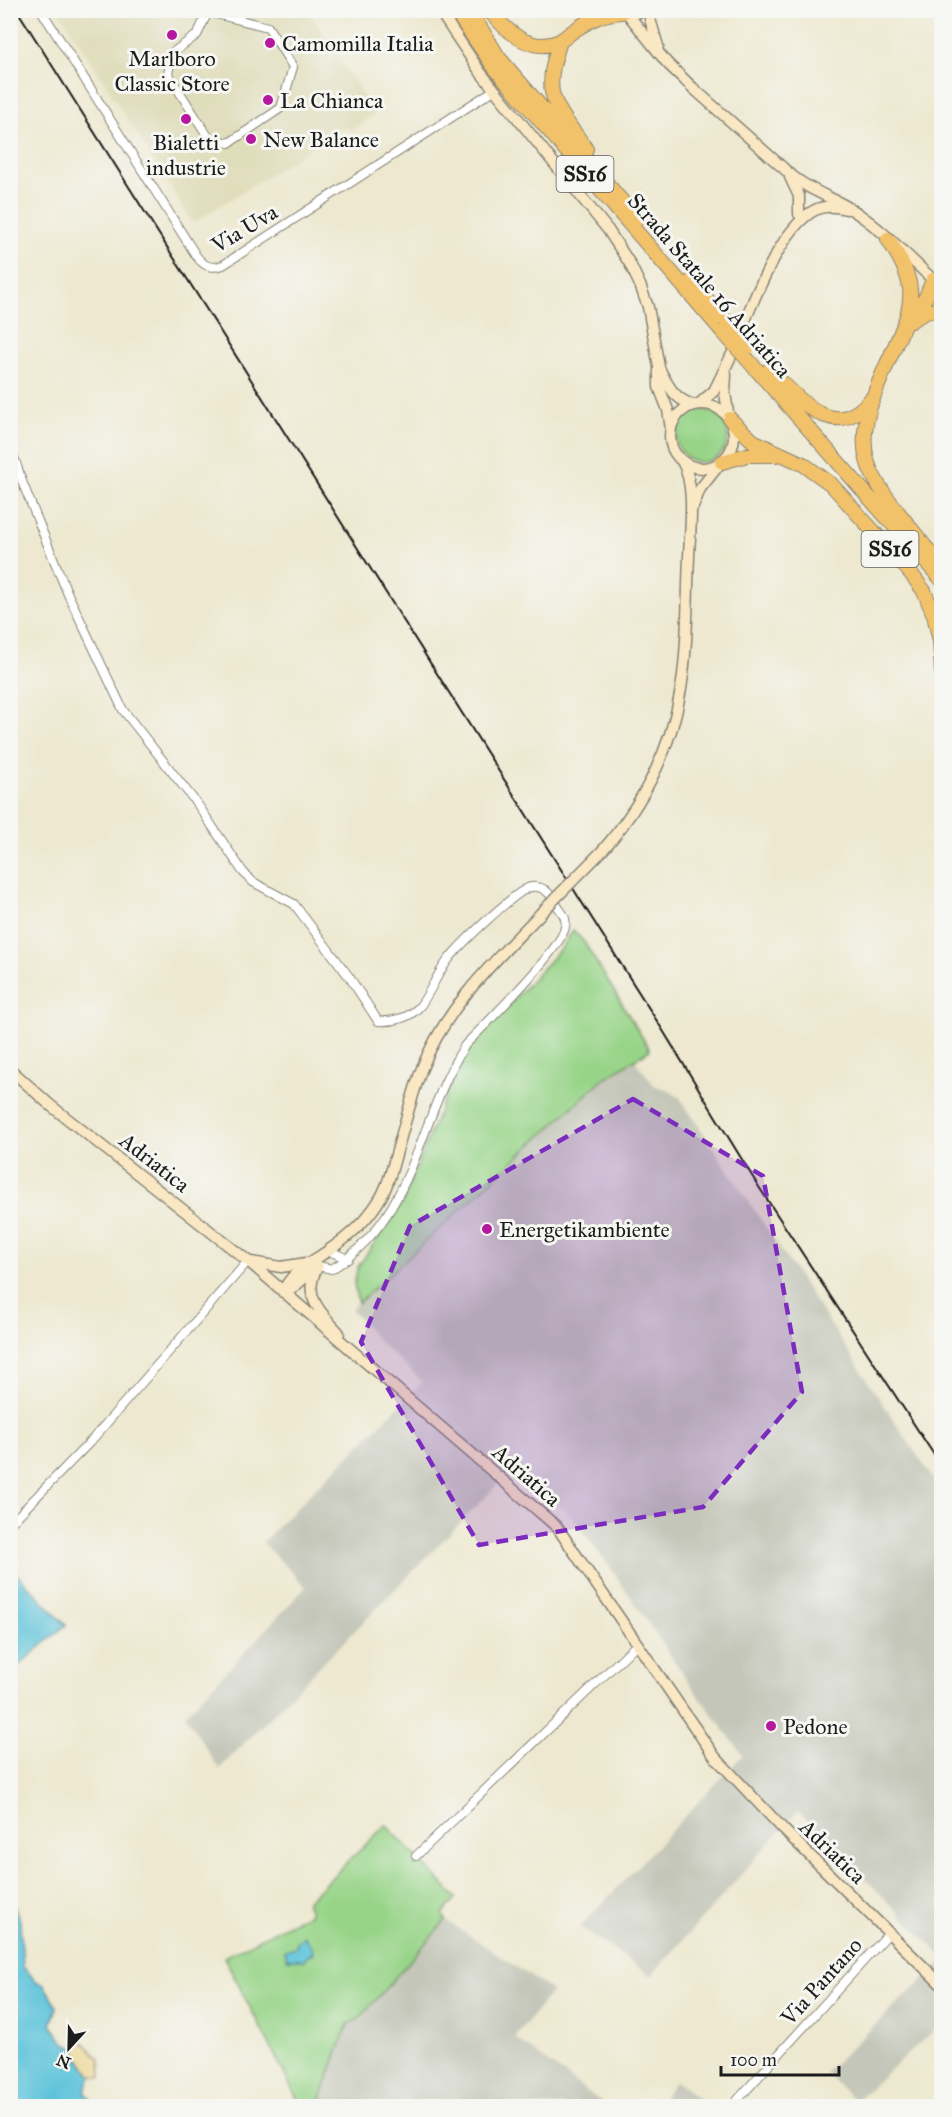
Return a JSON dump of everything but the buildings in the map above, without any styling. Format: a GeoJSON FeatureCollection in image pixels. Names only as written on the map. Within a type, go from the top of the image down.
{"type":"FeatureCollection","features":[{"type":"Feature","properties":{"kind":"highway","name":"Strada Statale 16 Adriatica"},"geometry":{"type":"LineString","coordinates":[[455,10],[495,68],[748,353],[939,574]]}},
{"type":"Feature","properties":{"kind":"highway","name":"Strada Statale 16 Adriatica"},"geometry":{"type":"LineString","coordinates":[[469,10],[499,57],[724,326]]}},
{"type":"Feature","properties":{"kind":"highway"},"geometry":{"type":"LineString","coordinates":[[489,10],[501,26],[521,40],[540,46],[560,41],[594,14],[623,12]]}},
{"type":"Feature","properties":{"kind":"highway"},"geometry":{"type":"LineString","coordinates":[[560,41],[552,70],[552,92],[562,114],[613,191]]}},
{"type":"Feature","properties":{"kind":"highway","name":"SS16"},"geometry":{"type":"LineString","coordinates":[[888,238],[908,278],[907,325]]}},
{"type":"Feature","properties":{"kind":"highway"},"geometry":{"type":"LineString","coordinates":[[909,303],[919,291],[937,284]]}},
{"type":"Feature","properties":{"kind":"highway","name":"SS16"},"geometry":{"type":"LineString","coordinates":[[923,544],[869,467],[865,435],[874,395],[907,325],[937,284]]}},
{"type":"Feature","properties":{"kind":"highway"},"geometry":{"type":"LineString","coordinates":[[907,325],[926,312],[942,309]]}},
{"type":"Feature","properties":{"kind":"highway","name":"Strada Statale 16 Adriatica"},"geometry":{"type":"LineString","coordinates":[[748,353],[770,370],[923,544],[939,574]]}},
{"type":"Feature","properties":{"kind":"highway","name":"SS16"},"geometry":{"type":"LineString","coordinates":[[770,370],[814,411],[828,418],[842,419],[854,415],[863,409],[874,395]]}},
{"type":"Feature","properties":{"kind":"highway","name":"SS16"},"geometry":{"type":"LineString","coordinates":[[730,419],[753,441],[813,470],[835,487],[916,579],[935,619],[940,641],[942,672]]}},
{"type":"Feature","properties":{"kind":"highway","name":"SS16"},"geometry":{"type":"LineString","coordinates":[[722,462],[753,454],[789,457]]}},
{"type":"Feature","properties":{"kind":"street","name":"Via Uva"},"geometry":{"type":"LineString","coordinates":[[40,10],[195,254],[202,263],[211,267],[223,265],[494,90]]}},
{"type":"Feature","properties":{"kind":"street"},"geometry":{"type":"LineString","coordinates":[[283,1292],[295,1286],[313,1264],[364,1220],[381,1197],[423,1067],[451,1013],[477,980],[602,851],[627,820],[645,791],[661,758],[681,689],[690,519],[689,480],[682,461],[673,449],[668,410],[659,388],[651,320],[644,295],[624,253],[494,90],[439,10]]}},
{"type":"Feature","properties":{"kind":"street"},"geometry":{"type":"LineString","coordinates":[[623,12],[638,13],[645,10]]}},
{"type":"Feature","properties":{"kind":"street"},"geometry":{"type":"LineString","coordinates":[[651,10],[650,20],[659,52]]}},
{"type":"Feature","properties":{"kind":"street"},"geometry":{"type":"LineString","coordinates":[[208,11],[268,27],[293,67],[281,108],[229,143],[209,138],[168,74],[172,53],[197,36],[208,11]]}},
{"type":"Feature","properties":{"kind":"street"},"geometry":{"type":"LineString","coordinates":[[623,12],[693,88],[785,170],[800,182],[853,210],[888,238],[937,284]]}},
{"type":"Feature","properties":{"kind":"street"},"geometry":{"type":"LineString","coordinates":[[785,170],[797,191],[798,219]]}},
{"type":"Feature","properties":{"kind":"street"},"geometry":{"type":"LineString","coordinates":[[812,211],[820,193]]}},
{"type":"Feature","properties":{"kind":"street"},"geometry":{"type":"LineString","coordinates":[[742,328],[767,271],[810,198],[820,193]]}},
{"type":"Feature","properties":{"kind":"street"},"geometry":{"type":"LineString","coordinates":[[798,219],[812,211],[829,207],[853,210]]}},
{"type":"Feature","properties":{"kind":"street"},"geometry":{"type":"LineString","coordinates":[[671,429],[679,414],[712,394],[732,354]]}},
{"type":"Feature","properties":{"kind":"street"},"geometry":{"type":"LineString","coordinates":[[658,367],[677,397],[697,404],[716,407],[730,419]]}},
{"type":"Feature","properties":{"kind":"street"},"geometry":{"type":"LineString","coordinates":[[690,519],[700,489],[730,452],[734,440],[734,430],[725,393],[726,370]]}},
{"type":"Feature","properties":{"kind":"street"},"geometry":{"type":"LineString","coordinates":[[10,445],[23,484],[67,592],[123,710],[198,805],[243,872],[254,882],[294,904],[350,978],[378,1021],[389,1022],[407,1016],[419,1006],[446,962],[462,943],[529,887],[540,888],[550,893],[566,918],[563,935],[532,975],[465,1045],[432,1113],[398,1199],[387,1217],[348,1259],[332,1269],[313,1264],[281,1267],[248,1261],[90,1442],[10,1524]]}},
{"type":"Feature","properties":{"kind":"street"},"geometry":{"type":"LineString","coordinates":[[682,461],[693,467],[703,468],[722,462]]}},
{"type":"Feature","properties":{"kind":"street","name":"Adriatica"},"geometry":{"type":"LineString","coordinates":[[10,1069],[50,1105],[248,1261],[557,1527],[715,1757],[784,1830],[942,1985]]}},
{"type":"Feature","properties":{"kind":"street"},"geometry":{"type":"LineString","coordinates":[[329,1251],[348,1259]]}},
{"type":"Feature","properties":{"kind":"street"},"geometry":{"type":"LineString","coordinates":[[313,1264],[310,1288],[315,1304],[363,1360]]}},
{"type":"Feature","properties":{"kind":"street"},"geometry":{"type":"LineString","coordinates":[[416,1856],[638,1644]]}},
{"type":"Feature","properties":{"kind":"street","name":"Via Pantano"},"geometry":{"type":"LineString","coordinates":[[732,2106],[889,1933]]}},
{"type":"Feature","properties":{"kind":"highlighted area"},"geometry":{"type":"Polygon","coordinates":[[[633,1099],[763,1176],[802,1392],[703,1507],[479,1545],[361,1342],[410,1226],[633,1099]]]}},
{"type":"Feature","properties":{"kind":"shaded area"},"geometry":{"type":"Polygon","coordinates":[[[59,11],[309,11],[375,114],[352,129],[344,127],[193,223],[59,11]]]}},
{"type":"Feature","properties":{"kind":"shaded area"},"geometry":{"type":"Polygon","coordinates":[[[635,1061],[655,1086],[666,1089],[680,1098],[941,1491],[941,1955],[798,1811],[651,1976],[580,1927],[743,1755],[695,1691],[605,1560],[571,1516],[516,1466],[219,1769],[185,1715],[306,1587],[262,1542],[423,1382],[379,1342],[351,1309],[603,1079],[635,1061]]]}},
{"type":"Feature","properties":{"kind":"shaded area"},"geometry":{"type":"Polygon","coordinates":[[[446,1920],[552,1991],[515,2038],[607,2106],[318,2106],[348,2024],[360,2019],[446,1920]]]}},
{"type":"Feature","properties":{"kind":"shaded area"},"geometry":{"type":"Polygon","coordinates":[[[941,1963],[941,2024],[855,2101],[825,2072],[941,1963]]]}},
{"type":"Feature","properties":{"kind":"shaded area"},"geometry":{"type":"Polygon","coordinates":[[[675,2081],[709,2106],[657,2106],[675,2081]]]}},
{"type":"Feature","properties":{"kind":"green space"},"geometry":{"type":"Polygon","coordinates":[[[702,410],[712,412],[720,418],[726,426],[728,436],[726,446],[720,454],[712,460],[702,462],[692,460],[684,454],[678,446],[676,436],[678,426],[684,418],[692,412],[702,410]]]}},
{"type":"Feature","properties":{"kind":"green space"},"geometry":{"type":"Polygon","coordinates":[[[573,930],[584,942],[650,1050],[603,1079],[358,1303],[354,1284],[358,1267],[402,1203],[455,1072],[469,1049],[563,946],[573,930]]]}},
{"type":"Feature","properties":{"kind":"green space"},"geometry":{"type":"Polygon","coordinates":[[[386,1825],[456,1898],[443,1914],[446,1920],[359,2019],[348,2024],[318,2106],[301,2106],[224,1957],[311,1913],[306,1902],[386,1825]]]}},
{"type":"Feature","properties":{"kind":"sand"},"geometry":{"type":"Polygon","coordinates":[[[81,2040],[100,2059],[101,2077],[91,2076],[73,2048],[81,2040]]]}},
{"type":"Feature","properties":{"kind":"water"},"geometry":{"type":"Polygon","coordinates":[[[11,1568],[66,1625],[10,1672],[11,1568]]]}},
{"type":"Feature","properties":{"kind":"water"},"geometry":{"type":"Polygon","coordinates":[[[11,1900],[20,1921],[23,1967],[37,1982],[43,1983],[57,2007],[51,2025],[63,2041],[73,2048],[91,2076],[85,2091],[95,2106],[11,2106],[11,1900]]]}},
{"type":"Feature","properties":{"kind":"water"},"geometry":{"type":"Polygon","coordinates":[[[304,1936],[312,1947],[313,1954],[309,1954],[303,1961],[287,1959],[285,1950],[296,1947],[297,1942],[304,1936]]]}},
{"type":"Feature","properties":{"kind":"railway"},"geometry":{"type":"LineString","coordinates":[[17,10],[662,1029],[757,1184],[942,1467]]}},
{"type":"Feature","properties":{"kind":"place","name":"Marlboro Classic Store"},"geometry":{"type":"Point","coordinates":[172,35]}},
{"type":"Feature","properties":{"kind":"place","name":"Camomilla Italia"},"geometry":{"type":"Point","coordinates":[270,43]}},
{"type":"Feature","properties":{"kind":"place","name":"La Chianca"},"geometry":{"type":"Point","coordinates":[268,100]}},
{"type":"Feature","properties":{"kind":"place","name":"Bialetti industrie"},"geometry":{"type":"Point","coordinates":[186,119]}},
{"type":"Feature","properties":{"kind":"place","name":"New Balance"},"geometry":{"type":"Point","coordinates":[251,139]}},
{"type":"Feature","properties":{"kind":"place","name":"Energetikambiente"},"geometry":{"type":"Point","coordinates":[487,1229]}},
{"type":"Feature","properties":{"kind":"place","name":"Pedone"},"geometry":{"type":"Point","coordinates":[771,1726]}}]}
